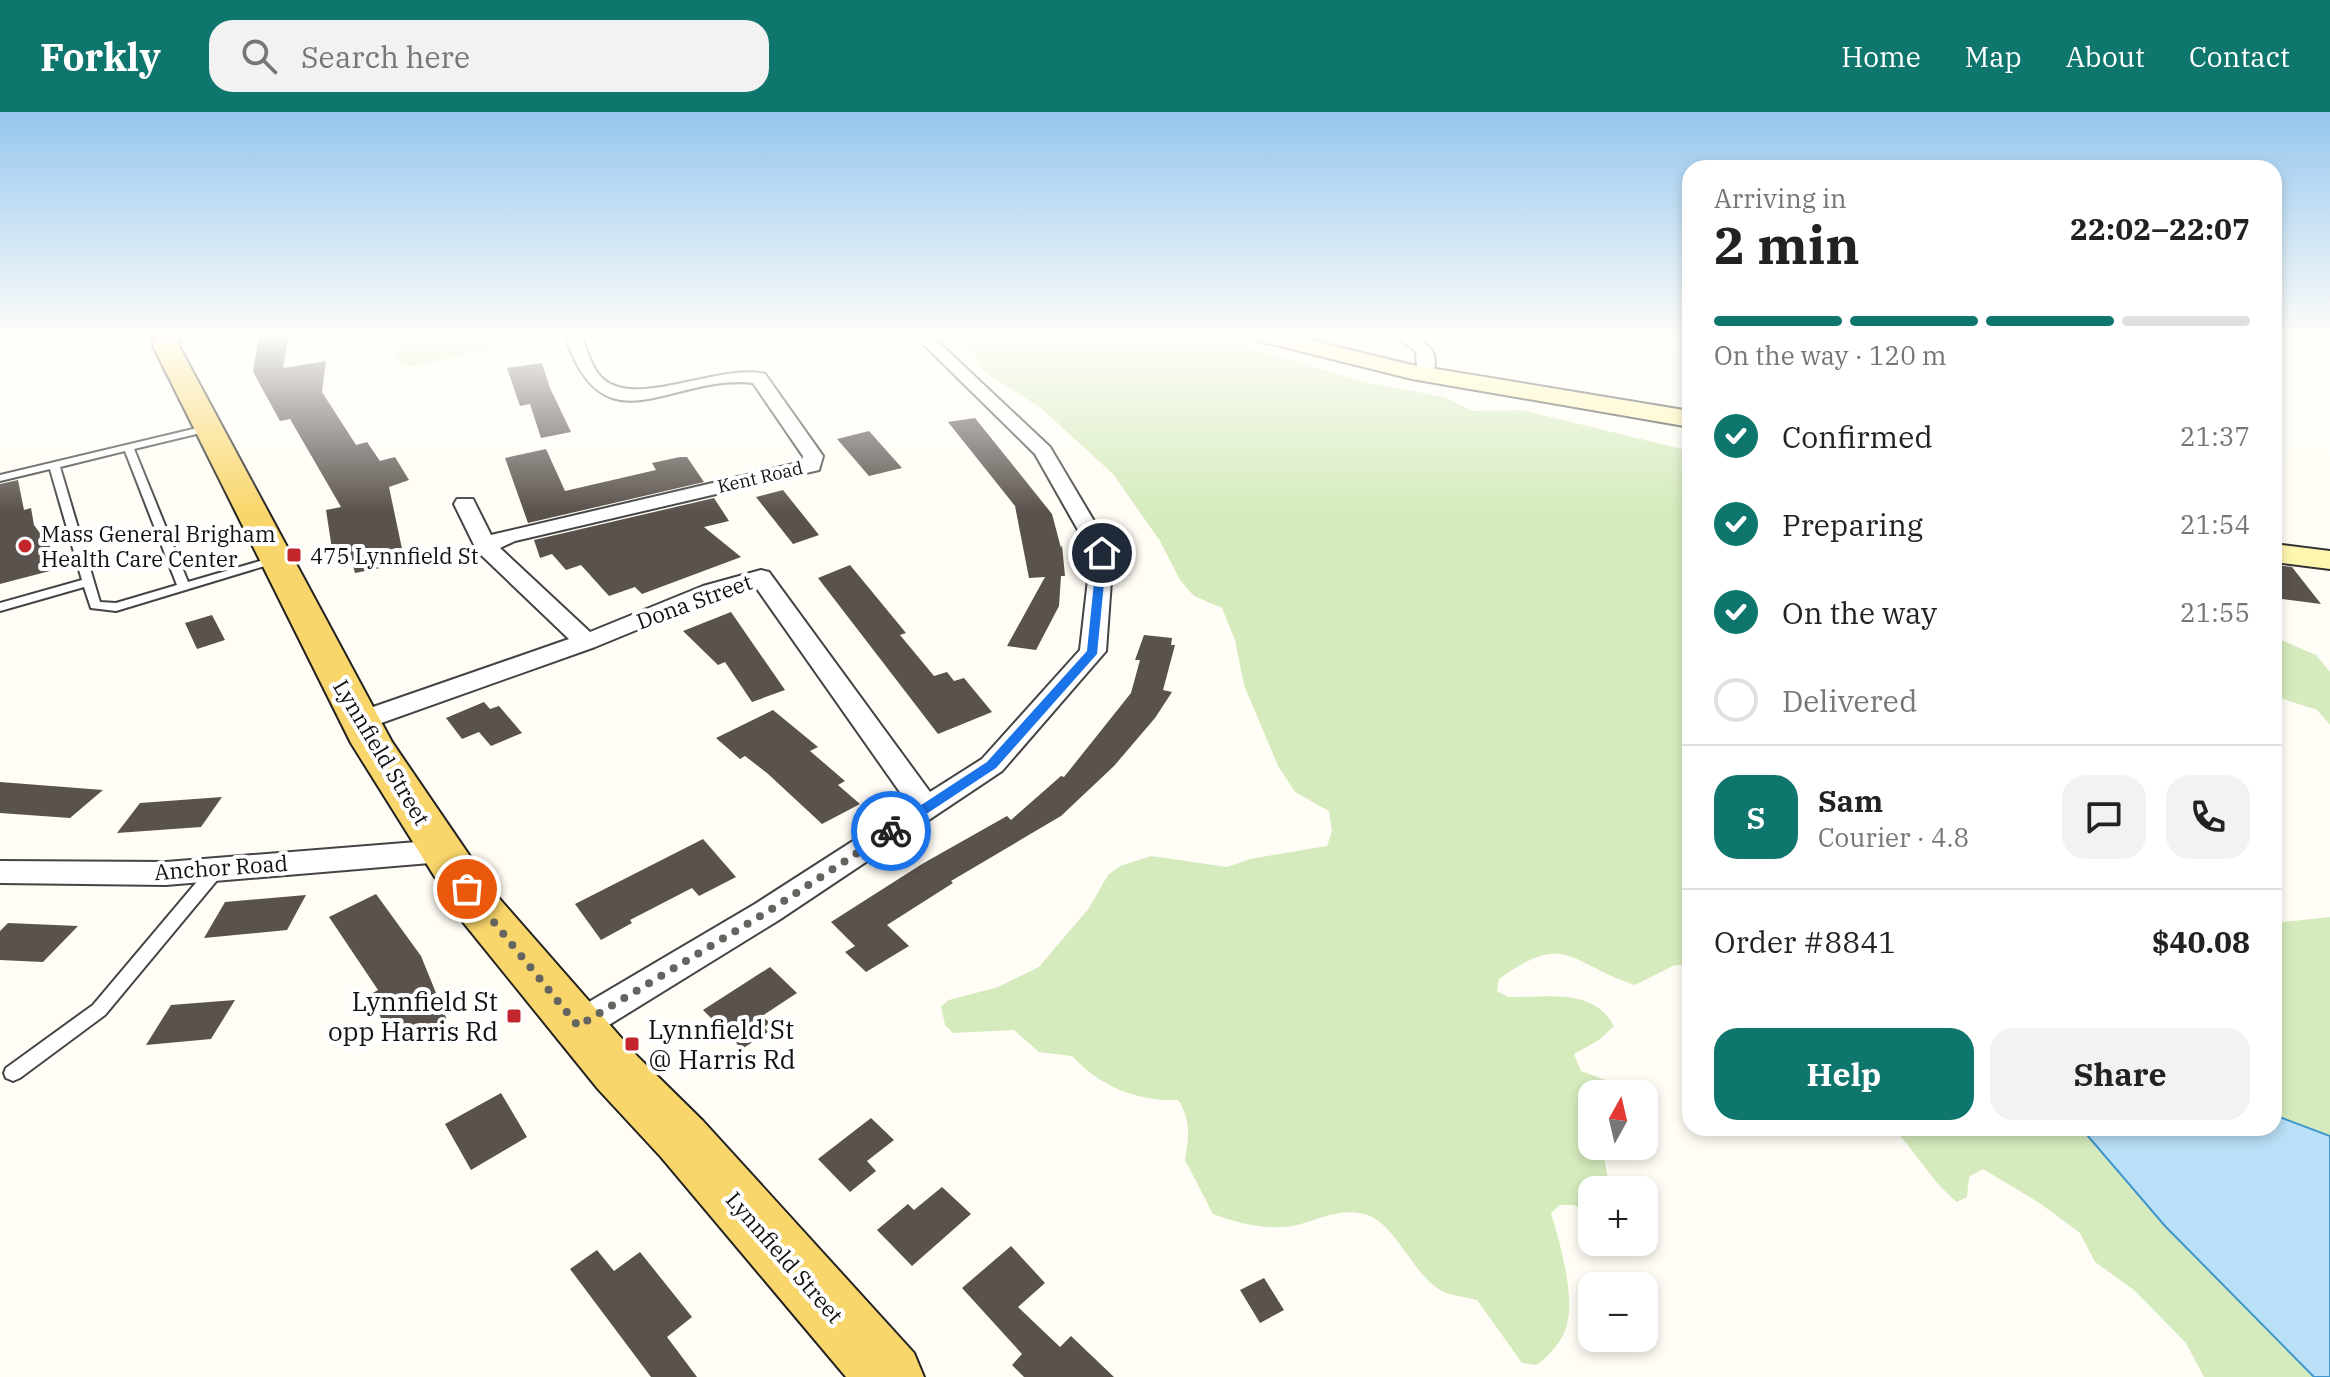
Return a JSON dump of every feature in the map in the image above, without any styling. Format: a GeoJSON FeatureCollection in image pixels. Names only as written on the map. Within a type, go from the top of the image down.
{"type":"FeatureCollection","features":[{"type":"Feature","properties":{"kind":"main road","name":"Lynnfield Street"},"geometry":{"type":"LineString","coordinates":[[192,394],[360,721],[480,909],[618,1073],[682,1139],[890,1377]]}},
{"type":"Feature","properties":{"kind":"street","name":"Kent Road"},"geometry":{"type":"LineString","coordinates":[[485,546],[508,536],[812,466],[813,456],[770,394]]}},
{"type":"Feature","properties":{"kind":"street"},"geometry":{"type":"LineString","coordinates":[[578,1026],[767,912],[992,765],[1093,651],[1102,553],[1043,451],[984,394]]}},
{"type":"Feature","properties":{"kind":"street"},"geometry":{"type":"LineString","coordinates":[[1542,394],[1682,418]]}},
{"type":"Feature","properties":{"kind":"street"},"geometry":{"type":"LineString","coordinates":[[465,504],[485,546],[586,642]]}},
{"type":"Feature","properties":{"kind":"street"},"geometry":{"type":"LineString","coordinates":[[2282,554],[2330,560]]}},
{"type":"Feature","properties":{"kind":"street","name":"Dona Street"},"geometry":{"type":"LineString","coordinates":[[360,721],[586,642],[711,591],[761,577],[891,763],[927,808]]}},
{"type":"Feature","properties":{"kind":"street","name":"Anchor Road"},"geometry":{"type":"LineString","coordinates":[[0,872],[99,875],[442,851]]}},
{"type":"Feature","properties":{"kind":"lane"},"geometry":{"type":"LineString","coordinates":[[0,478],[210,428]]}},
{"type":"Feature","properties":{"kind":"lane"},"geometry":{"type":"LineString","coordinates":[[128,447],[184,587]]}},
{"type":"Feature","properties":{"kind":"lane"},"geometry":{"type":"LineString","coordinates":[[54,465],[94,604],[103,608],[277,559]]}},
{"type":"Feature","properties":{"kind":"lane"},"geometry":{"type":"LineString","coordinates":[[0,607],[88,582]]}},
{"type":"Feature","properties":{"kind":"lane"},"geometry":{"type":"LineString","coordinates":[[13,1073],[99,1010],[218,868]]}},
{"type":"Feature","properties":{"kind":"green space"},"geometry":{"type":"Polygon","coordinates":[[[1019,394],[1428,394],[1444,397],[1472,411],[1522,410],[1682,449],[1682,965],[1675,965],[1635,985],[1568,956],[1540,956],[1499,979],[1497,991],[1508,997],[1553,996],[1582,1000],[1594,1005],[1614,1026],[1599,1040],[1574,1054],[1581,1071],[1605,1080],[1578,1080],[1578,1160],[1605,1160],[1607,1176],[1578,1176],[1578,1207],[1560,1205],[1551,1213],[1566,1272],[1568,1319],[1560,1341],[1537,1365],[1522,1363],[1477,1300],[1446,1293],[1431,1283],[1394,1237],[1375,1219],[1347,1212],[1298,1225],[1266,1227],[1213,1214],[1185,1160],[1188,1129],[1178,1100],[1147,1098],[1120,1090],[1095,1076],[1072,1056],[1039,1052],[1014,1030],[953,1033],[945,1025],[941,1006],[949,1000],[998,987],[1039,967],[1089,908],[1108,875],[1120,866],[1151,856],[1227,867],[1250,859],[1327,846],[1332,831],[1329,811],[1295,792],[1278,766],[1244,685],[1235,640],[1222,608],[1194,596],[1180,580],[1160,541],[1113,474],[1041,408],[1019,394]]]}},
{"type":"Feature","properties":{"kind":"green space"},"geometry":{"type":"Polygon","coordinates":[[[2282,640],[2316,655],[2330,672],[2330,725],[2317,710],[2282,699],[2282,640]]]}},
{"type":"Feature","properties":{"kind":"green space"},"geometry":{"type":"Polygon","coordinates":[[[2330,917],[2330,1136],[2282,1118],[2282,922],[2330,917]]]}},
{"type":"Feature","properties":{"kind":"green space"},"geometry":{"type":"Polygon","coordinates":[[[1900,1136],[2088,1136],[2165,1226],[2314,1377],[2204,1377],[2186,1343],[2134,1290],[2095,1262],[2080,1233],[2041,1204],[1983,1169],[1969,1177],[1967,1197],[1957,1202],[1900,1136]]]}},
{"type":"Feature","properties":{"kind":"water"},"geometry":{"type":"Polygon","coordinates":[[[2282,1118],[2330,1136],[2330,1377],[2314,1377],[2165,1226],[2088,1136],[2282,1136],[2282,1118]]]}},
{"type":"Feature","properties":{"kind":"building"},"geometry":{"type":"Polygon","coordinates":[[[265,394],[323,394],[356,445],[367,442],[380,461],[395,457],[409,480],[389,487],[405,563],[355,573],[347,544],[332,549],[326,510],[341,507],[290,419],[280,421],[265,394]]]}},
{"type":"Feature","properties":{"kind":"building"},"geometry":{"type":"Polygon","coordinates":[[[516,394],[553,394],[571,432],[541,438],[530,404],[520,406],[516,394]]]}},
{"type":"Feature","properties":{"kind":"building"},"geometry":{"type":"Polygon","coordinates":[[[975,418],[1052,514],[1061,548],[1062,545],[1065,576],[1061,576],[1059,606],[1036,650],[1007,646],[1045,577],[1029,578],[1015,506],[948,422],[975,418]]]}},
{"type":"Feature","properties":{"kind":"building"},"geometry":{"type":"Polygon","coordinates":[[[869,431],[902,468],[869,476],[837,439],[869,431]]]}},
{"type":"Feature","properties":{"kind":"building"},"geometry":{"type":"Polygon","coordinates":[[[546,449],[565,491],[656,470],[652,463],[680,457],[687,457],[704,482],[528,523],[505,458],[546,449]]]}},
{"type":"Feature","properties":{"kind":"building","name":"Mass General Brigham Health Care Center"},"geometry":{"type":"Polygon","coordinates":[[[18,480],[24,510],[31,508],[34,525],[65,567],[0,584],[0,484],[18,480]]]}},
{"type":"Feature","properties":{"kind":"building"},"geometry":{"type":"Polygon","coordinates":[[[783,490],[819,535],[793,544],[756,497],[783,490]]]}},
{"type":"Feature","properties":{"kind":"building"},"geometry":{"type":"Polygon","coordinates":[[[714,498],[729,521],[704,527],[741,557],[642,594],[635,587],[609,596],[581,565],[566,570],[552,554],[540,558],[534,540],[714,498]]]}},
{"type":"Feature","properties":{"kind":"building"},"geometry":{"type":"Polygon","coordinates":[[[850,565],[906,633],[900,635],[934,676],[947,672],[954,681],[964,678],[992,712],[938,734],[818,578],[850,565]]]}},
{"type":"Feature","properties":{"kind":"building"},"geometry":{"type":"Polygon","coordinates":[[[2282,566],[2292,567],[2321,604],[2282,599],[2282,566]]]}},
{"type":"Feature","properties":{"kind":"building"},"geometry":{"type":"Polygon","coordinates":[[[731,612],[785,690],[752,702],[725,662],[718,665],[683,631],[731,612]]]}},
{"type":"Feature","properties":{"kind":"building"},"geometry":{"type":"Polygon","coordinates":[[[212,615],[225,640],[197,649],[185,623],[212,615]]]}},
{"type":"Feature","properties":{"kind":"building"},"geometry":{"type":"Polygon","coordinates":[[[1144,635],[1172,638],[1171,645],[1175,645],[1163,690],[1172,692],[1155,718],[1114,766],[1061,816],[951,881],[953,883],[887,925],[909,946],[866,972],[845,952],[855,946],[831,922],[922,864],[1007,816],[1011,820],[1061,776],[1064,777],[1131,693],[1140,660],[1135,660],[1144,635]]]}},
{"type":"Feature","properties":{"kind":"building"},"geometry":{"type":"Polygon","coordinates":[[[484,702],[490,709],[499,706],[522,733],[491,746],[479,732],[462,739],[446,718],[484,702]]]}},
{"type":"Feature","properties":{"kind":"building"},"geometry":{"type":"Polygon","coordinates":[[[773,710],[818,747],[810,751],[845,781],[838,785],[860,804],[822,824],[767,773],[745,756],[740,759],[716,738],[773,710]]]}},
{"type":"Feature","properties":{"kind":"building"},"geometry":{"type":"Polygon","coordinates":[[[0,782],[103,790],[70,818],[0,813],[0,782]]]}},
{"type":"Feature","properties":{"kind":"building"},"geometry":{"type":"Polygon","coordinates":[[[222,797],[201,827],[117,833],[140,803],[222,797]]]}},
{"type":"Feature","properties":{"kind":"building"},"geometry":{"type":"Polygon","coordinates":[[[703,839],[736,877],[699,896],[692,888],[630,920],[632,923],[601,940],[575,904],[703,839]]]}},
{"type":"Feature","properties":{"kind":"building"},"geometry":{"type":"Polygon","coordinates":[[[376,894],[421,956],[447,1020],[392,1045],[371,994],[378,990],[329,917],[376,894]]]}},
{"type":"Feature","properties":{"kind":"building"},"geometry":{"type":"Polygon","coordinates":[[[306,895],[287,930],[204,938],[225,902],[306,895]]]}},
{"type":"Feature","properties":{"kind":"building"},"geometry":{"type":"Polygon","coordinates":[[[8,923],[78,926],[43,962],[0,960],[0,931],[8,923]]]}},
{"type":"Feature","properties":{"kind":"building"},"geometry":{"type":"Polygon","coordinates":[[[770,967],[797,993],[762,1016],[770,1023],[764,1027],[768,1032],[742,1049],[703,1010],[770,967]]]}},
{"type":"Feature","properties":{"kind":"building"},"geometry":{"type":"Polygon","coordinates":[[[235,1000],[211,1039],[146,1045],[171,1005],[235,1000]]]}},
{"type":"Feature","properties":{"kind":"building"},"geometry":{"type":"Polygon","coordinates":[[[501,1093],[527,1137],[471,1170],[445,1124],[501,1093]]]}},
{"type":"Feature","properties":{"kind":"building"},"geometry":{"type":"Polygon","coordinates":[[[871,1118],[894,1140],[867,1161],[876,1171],[850,1192],[818,1159],[871,1118]]]}},
{"type":"Feature","properties":{"kind":"building"},"geometry":{"type":"Polygon","coordinates":[[[942,1187],[971,1214],[912,1266],[877,1230],[908,1204],[914,1210],[942,1187]]]}},
{"type":"Feature","properties":{"kind":"building"},"geometry":{"type":"Polygon","coordinates":[[[1011,1246],[1045,1283],[1018,1307],[1060,1347],[1071,1336],[1114,1377],[1024,1377],[1012,1365],[1022,1354],[962,1288],[1011,1246]]]}},
{"type":"Feature","properties":{"kind":"building"},"geometry":{"type":"Polygon","coordinates":[[[597,1250],[614,1271],[640,1252],[692,1317],[667,1337],[697,1377],[651,1377],[570,1269],[597,1250]]]}},
{"type":"Feature","properties":{"kind":"building"},"geometry":{"type":"Polygon","coordinates":[[[1264,1278],[1284,1310],[1260,1323],[1240,1290],[1264,1278]]]}},
{"type":"Feature","properties":{"kind":"way so far"},"geometry":{"type":"LineString","coordinates":[[467,889],[480,909],[578,1026],[767,912],[891,831]]}},
{"type":"Feature","properties":{"kind":"place","name":"Mass General Brigham Health Care Center"},"geometry":{"type":"Point","coordinates":[25,546]}},
{"type":"Feature","properties":{"kind":"place","name":"475 Lynnfield St"},"geometry":{"type":"Point","coordinates":[294,555]}},
{"type":"Feature","properties":{"kind":"place","name":"Lynnfield St opp Harris Rd"},"geometry":{"type":"Point","coordinates":[514,1016]}},
{"type":"Feature","properties":{"kind":"place","name":"Lynnfield St @ Harris Rd"},"geometry":{"type":"Point","coordinates":[632,1044]}},
{"type":"Feature","properties":{"kind":"route"},"geometry":{"type":"LineString","coordinates":[[891,831],[992,765],[1093,651],[1102,553]]}}]}
